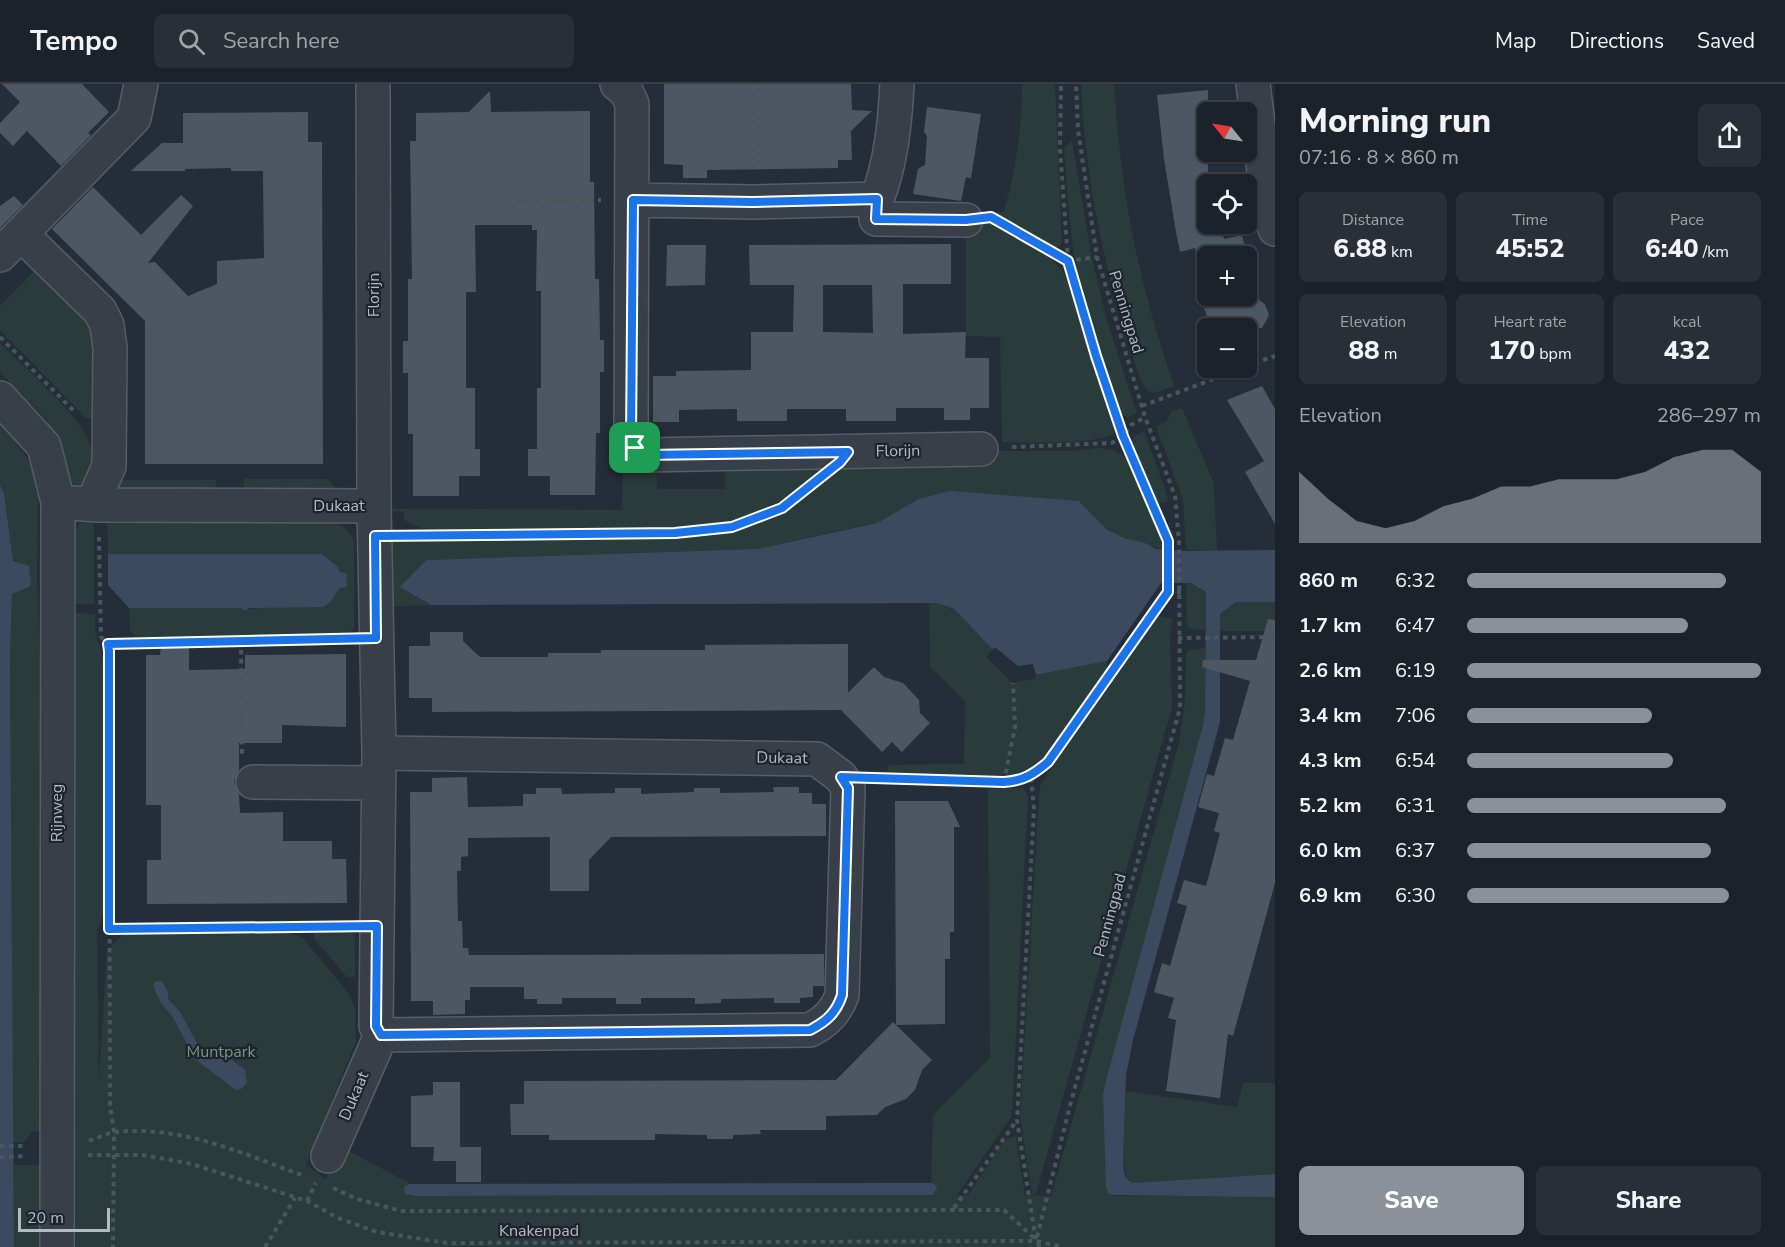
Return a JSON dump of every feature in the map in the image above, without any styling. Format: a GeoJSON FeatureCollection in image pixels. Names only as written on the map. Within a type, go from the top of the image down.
{"type":"FeatureCollection","features":[{"type":"Feature","properties":{"kind":"street"},"geometry":{"type":"LineString","coordinates":[[98,498],[109,466],[110,348],[107,325],[100,312],[92,304],[10,245],[134,118],[141,84]]}},
{"type":"Feature","properties":{"kind":"street","name":"Florijn"},"geometry":{"type":"LineString","coordinates":[[373,84],[374,521]]}},
{"type":"Feature","properties":{"kind":"street","name":"Florijn"},"geometry":{"type":"LineString","coordinates":[[617,84],[626,91],[632,104],[631,438],[635,448],[644,455],[981,449]]}},
{"type":"Feature","properties":{"kind":"street"},"geometry":{"type":"LineString","coordinates":[[897,84],[896,108],[886,176],[877,199],[876,219],[966,220]]}},
{"type":"Feature","properties":{"kind":"street"},"geometry":{"type":"LineString","coordinates":[[1253,84],[1265,179],[1275,229]]}},
{"type":"Feature","properties":{"kind":"street"},"geometry":{"type":"LineString","coordinates":[[633,200],[753,202],[877,199]]}},
{"type":"Feature","properties":{"kind":"street","name":"Rijnweg"},"geometry":{"type":"LineString","coordinates":[[0,398],[44,446],[58,502],[57,1247]]}},
{"type":"Feature","properties":{"kind":"street","name":"Dukaat"},"geometry":{"type":"LineString","coordinates":[[58,502],[98,498],[374,521],[378,768],[376,1026],[381,1035],[328,1156]]}},
{"type":"Feature","properties":{"kind":"street","name":"Dukaat"},"geometry":{"type":"LineString","coordinates":[[378,768],[817,759],[841,777]]}},
{"type":"Feature","properties":{"kind":"street"},"geometry":{"type":"LineString","coordinates":[[253,782],[378,768]]}},
{"type":"Feature","properties":{"kind":"street"},"geometry":{"type":"LineString","coordinates":[[381,1035],[810,1030],[821,1024],[838,1008],[842,995],[848,788],[841,777]]}},
{"type":"Feature","properties":{"kind":"path"},"geometry":{"type":"LineString","coordinates":[[753,84],[753,202]]}},
{"type":"Feature","properties":{"kind":"path"},"geometry":{"type":"LineString","coordinates":[[841,777],[1004,782],[1018,781],[1031,776],[1048,762],[1168,592],[1168,541],[1123,436],[1068,261],[1060,148],[1060,84]]}},
{"type":"Feature","properties":{"kind":"path","name":"Penningpad"},"geometry":{"type":"LineString","coordinates":[[1036,1241],[1071,1102],[1180,708],[1178,638],[1181,592],[1175,496],[1145,417],[1097,257],[1078,130],[1076,84]]}},
{"type":"Feature","properties":{"kind":"path"},"geometry":{"type":"LineString","coordinates":[[517,202],[633,200]]}},
{"type":"Feature","properties":{"kind":"path"},"geometry":{"type":"LineString","coordinates":[[966,220],[991,217],[1068,261],[1097,257]]}},
{"type":"Feature","properties":{"kind":"path"},"geometry":{"type":"LineString","coordinates":[[0,337],[81,417]]}},
{"type":"Feature","properties":{"kind":"path"},"geometry":{"type":"LineString","coordinates":[[1257,363],[1275,356]]}},
{"type":"Feature","properties":{"kind":"path"},"geometry":{"type":"LineString","coordinates":[[1142,406],[1216,378]]}},
{"type":"Feature","properties":{"kind":"path"},"geometry":{"type":"LineString","coordinates":[[981,449],[1112,443],[1123,436],[1131,425],[1145,417]]}},
{"type":"Feature","properties":{"kind":"path"},"geometry":{"type":"LineString","coordinates":[[374,521],[675,533],[732,527],[782,508],[840,462],[848,452]]}},
{"type":"Feature","properties":{"kind":"path"},"geometry":{"type":"LineString","coordinates":[[98,498],[101,637],[108,644],[109,651],[110,1105],[114,1132],[113,1247]]}},
{"type":"Feature","properties":{"kind":"path"},"geometry":{"type":"LineString","coordinates":[[1168,592],[1181,592]]}},
{"type":"Feature","properties":{"kind":"path"},"geometry":{"type":"LineString","coordinates":[[1178,638],[1275,637]]}},
{"type":"Feature","properties":{"kind":"path"},"geometry":{"type":"LineString","coordinates":[[108,644],[376,638]]}},
{"type":"Feature","properties":{"kind":"path"},"geometry":{"type":"LineString","coordinates":[[241,641],[242,782],[253,782]]}},
{"type":"Feature","properties":{"kind":"path"},"geometry":{"type":"LineString","coordinates":[[1004,782],[1015,728],[1013,683]]}},
{"type":"Feature","properties":{"kind":"path"},"geometry":{"type":"LineString","coordinates":[[1031,776],[1034,809],[1017,1120],[1036,1241],[1040,1247]]}},
{"type":"Feature","properties":{"kind":"path"},"geometry":{"type":"LineString","coordinates":[[109,929],[377,926]]}},
{"type":"Feature","properties":{"kind":"path"},"geometry":{"type":"LineString","coordinates":[[954,1209],[1017,1120]]}},
{"type":"Feature","properties":{"kind":"path","name":"Knakenpad"},"geometry":{"type":"LineString","coordinates":[[114,1132],[170,1133],[219,1144],[357,1199],[401,1211],[1004,1210],[1036,1241]]}},
{"type":"Feature","properties":{"kind":"path"},"geometry":{"type":"LineString","coordinates":[[0,1146],[17,1146]]}},
{"type":"Feature","properties":{"kind":"path","name":"Knakenpad"},"geometry":{"type":"LineString","coordinates":[[57,1155],[143,1155],[192,1164],[307,1201],[338,1218],[377,1232],[447,1243],[1036,1241],[1063,1247]]}},
{"type":"Feature","properties":{"kind":"path"},"geometry":{"type":"LineString","coordinates":[[0,1157],[19,1157]]}},
{"type":"Feature","properties":{"kind":"path"},"geometry":{"type":"LineString","coordinates":[[265,1247],[295,1198]]}},
{"type":"Feature","properties":{"kind":"green space"},"geometry":{"type":"Polygon","coordinates":[[[1022,84],[1055,84],[1062,244],[1055,248],[1051,248],[991,213],[1004,212],[1008,196],[1019,133],[1022,84]]]}},
{"type":"Feature","properties":{"kind":"green space"},"geometry":{"type":"Polygon","coordinates":[[[1081,84],[1114,84],[1122,170],[1134,242],[1149,304],[1174,386],[1155,393],[1147,391],[1138,373],[1102,246],[1090,181],[1081,84]]]}},
{"type":"Feature","properties":{"kind":"green space"},"geometry":{"type":"Polygon","coordinates":[[[1072,141],[1091,254],[1106,318],[1137,413],[1128,418],[1120,413],[1091,326],[1077,272],[1070,226],[1064,148],[1072,141]]]}},
{"type":"Feature","properties":{"kind":"green space"},"geometry":{"type":"Polygon","coordinates":[[[986,220],[1048,256],[1063,272],[1075,294],[1116,425],[1113,434],[1103,438],[1075,442],[1002,442],[1000,337],[966,336],[966,229],[986,220]]]}},
{"type":"Feature","properties":{"kind":"green space"},"geometry":{"type":"Polygon","coordinates":[[[41,264],[95,324],[101,418],[86,418],[0,330],[0,306],[41,264]]]}},
{"type":"Feature","properties":{"kind":"green space"},"geometry":{"type":"Polygon","coordinates":[[[0,343],[64,406],[85,433],[93,456],[94,495],[75,487],[69,478],[63,453],[47,421],[0,372],[0,343]]]}},
{"type":"Feature","properties":{"kind":"green space"},"geometry":{"type":"Polygon","coordinates":[[[1182,408],[1214,484],[1217,551],[1186,550],[1183,500],[1156,427],[1166,422],[1172,411],[1182,408]]]}},
{"type":"Feature","properties":{"kind":"green space"},"geometry":{"type":"Polygon","coordinates":[[[0,423],[29,460],[38,496],[37,577],[43,741],[40,1132],[32,1131],[24,1142],[13,1142],[10,660],[12,594],[30,586],[13,561],[4,493],[0,485],[0,423]]]}},
{"type":"Feature","properties":{"kind":"green space"},"geometry":{"type":"Polygon","coordinates":[[[1144,431],[1166,491],[1168,501],[1164,503],[1157,501],[1132,442],[1134,436],[1144,431]]]}},
{"type":"Feature","properties":{"kind":"green space"},"geometry":{"type":"Polygon","coordinates":[[[1099,448],[1113,450],[1129,460],[1162,536],[1162,549],[1124,538],[1106,529],[1079,501],[894,514],[878,522],[757,549],[426,560],[400,587],[431,605],[386,607],[384,537],[393,529],[432,539],[712,535],[738,530],[778,516],[838,471],[862,459],[984,451],[1067,451],[1099,448]]]}},
{"type":"Feature","properties":{"kind":"green space"},"geometry":{"type":"Polygon","coordinates":[[[623,464],[656,464],[657,489],[725,489],[725,464],[832,464],[778,502],[731,524],[674,528],[437,529],[420,528],[404,520],[403,511],[385,511],[385,509],[622,510],[623,464]]]}},
{"type":"Feature","properties":{"kind":"green space"},"geometry":{"type":"Polygon","coordinates":[[[244,479],[327,479],[334,486],[334,492],[243,491],[244,479]]]}},
{"type":"Feature","properties":{"kind":"green space"},"geometry":{"type":"Polygon","coordinates":[[[114,480],[216,480],[216,492],[106,495],[114,480]]]}},
{"type":"Feature","properties":{"kind":"green space"},"geometry":{"type":"Polygon","coordinates":[[[333,515],[332,524],[346,529],[354,540],[354,628],[347,635],[137,637],[130,631],[129,608],[242,608],[242,610],[332,600],[340,588],[346,586],[346,573],[339,572],[322,554],[108,554],[107,516],[333,515]]]}},
{"type":"Feature","properties":{"kind":"green space"},"geometry":{"type":"Polygon","coordinates":[[[94,518],[94,604],[76,604],[71,601],[70,538],[81,522],[94,518]]]}},
{"type":"Feature","properties":{"kind":"green space"},"geometry":{"type":"Polygon","coordinates":[[[1186,583],[1191,583],[1206,592],[1205,630],[1187,627],[1186,583]]]}},
{"type":"Feature","properties":{"kind":"green space"},"geometry":{"type":"Polygon","coordinates":[[[1236,602],[1275,602],[1275,631],[1220,631],[1220,614],[1236,602]]]}},
{"type":"Feature","properties":{"kind":"green space"},"geometry":{"type":"Polygon","coordinates":[[[929,603],[949,608],[965,619],[993,650],[986,657],[1013,683],[1036,678],[1036,673],[1107,661],[1107,673],[1045,760],[1017,775],[894,775],[887,770],[889,765],[964,764],[965,701],[930,667],[929,603]]]}},
{"type":"Feature","properties":{"kind":"green space","name":"Muntpark"},"geometry":{"type":"Polygon","coordinates":[[[76,613],[95,614],[95,631],[104,661],[106,908],[97,930],[99,1081],[107,949],[128,931],[284,931],[302,937],[350,995],[355,1010],[356,1041],[306,1165],[326,1179],[336,1154],[345,1149],[411,1184],[406,1185],[405,1194],[416,1196],[915,1195],[935,1184],[931,1183],[933,1115],[990,1058],[988,789],[1023,788],[1028,796],[1012,1116],[957,1195],[968,1195],[1004,1141],[1013,1136],[1016,1137],[1025,1195],[1051,1196],[1179,743],[1185,700],[1186,654],[1189,650],[1205,648],[1203,725],[1103,1093],[1108,1193],[1111,1195],[1109,1196],[1275,1195],[1275,1247],[74,1247],[71,618],[76,613]]]}},
{"type":"Feature","properties":{"kind":"green space"},"geometry":{"type":"Polygon","coordinates":[[[1159,616],[1172,619],[1170,638],[1172,707],[1036,1194],[1032,1194],[1020,1117],[1041,783],[1159,616]]]}},
{"type":"Feature","properties":{"kind":"green space"},"geometry":{"type":"Polygon","coordinates":[[[314,930],[348,930],[355,936],[355,977],[347,977],[314,939],[314,930]]]}},
{"type":"Feature","properties":{"kind":"green space"},"geometry":{"type":"Polygon","coordinates":[[[1243,1083],[1275,1083],[1275,1174],[1132,1183],[1127,1179],[1123,1163],[1126,1091],[1237,1107],[1243,1083]]]}},
{"type":"Feature","properties":{"kind":"green space"},"geometry":{"type":"Polygon","coordinates":[[[14,1165],[41,1165],[42,1247],[14,1247],[14,1165]]]}},
{"type":"Feature","properties":{"kind":"water"},"geometry":{"type":"Polygon","coordinates":[[[0,485],[4,493],[13,561],[29,566],[31,586],[12,594],[10,660],[14,1247],[0,1247],[0,485]]]}},
{"type":"Feature","properties":{"kind":"water"},"geometry":{"type":"Polygon","coordinates":[[[950,491],[1079,501],[1106,529],[1156,549],[1275,550],[1275,602],[1236,602],[1220,614],[1220,722],[1133,1040],[1126,1075],[1123,1163],[1126,1177],[1132,1183],[1275,1174],[1275,1197],[1111,1195],[1106,1186],[1103,1093],[1203,725],[1206,592],[1191,583],[1161,583],[1107,661],[1040,674],[1014,672],[952,608],[935,603],[431,605],[400,587],[426,560],[757,549],[877,523],[919,499],[950,491]]]}},
{"type":"Feature","properties":{"kind":"water"},"geometry":{"type":"Polygon","coordinates":[[[108,554],[322,554],[337,566],[340,572],[346,573],[347,587],[340,588],[324,607],[248,608],[247,610],[242,610],[242,608],[129,608],[108,585],[108,554]]]}},
{"type":"Feature","properties":{"kind":"water"},"geometry":{"type":"Polygon","coordinates":[[[158,981],[162,981],[168,992],[168,999],[180,1012],[199,1047],[223,1060],[232,1060],[245,1070],[247,1083],[241,1089],[236,1090],[192,1054],[173,1017],[161,1003],[153,986],[158,981]]]}},
{"type":"Feature","properties":{"kind":"water"},"geometry":{"type":"Polygon","coordinates":[[[931,1183],[937,1187],[933,1195],[416,1196],[405,1194],[404,1188],[411,1184],[931,1183]]]}},
{"type":"Feature","properties":{"kind":"pier"},"geometry":{"type":"Polygon","coordinates":[[[995,647],[1018,666],[1033,664],[1036,676],[1012,675],[991,652],[995,647]]]}},
{"type":"Feature","properties":{"kind":"building"},"geometry":{"type":"Polygon","coordinates":[[[2,84],[82,84],[109,112],[88,133],[91,135],[61,166],[27,131],[13,146],[0,133],[0,123],[20,102],[2,84]]]}},
{"type":"Feature","properties":{"kind":"building"},"geometry":{"type":"Polygon","coordinates":[[[664,84],[851,84],[852,110],[872,111],[851,131],[852,160],[838,160],[838,168],[707,170],[707,178],[683,178],[683,165],[664,164],[664,84]]]}},
{"type":"Feature","properties":{"kind":"building"},"geometry":{"type":"Polygon","coordinates":[[[1208,90],[1208,102],[1197,102],[1197,162],[1208,162],[1208,174],[1197,174],[1197,234],[1223,234],[1224,239],[1242,235],[1245,246],[1197,246],[1197,256],[1195,248],[1180,252],[1164,159],[1157,95],[1208,90]]]}},
{"type":"Feature","properties":{"kind":"building"},"geometry":{"type":"Polygon","coordinates":[[[490,91],[491,112],[590,111],[590,182],[594,182],[595,279],[599,279],[600,340],[604,340],[604,372],[600,372],[600,433],[596,433],[595,495],[550,495],[550,476],[528,476],[528,449],[537,449],[537,388],[541,388],[541,291],[536,291],[537,230],[532,230],[532,225],[475,225],[476,292],[466,292],[466,388],[475,388],[475,449],[480,449],[480,476],[459,476],[459,496],[413,496],[413,434],[408,434],[408,373],[403,373],[403,341],[408,341],[408,279],[412,279],[410,141],[416,141],[416,113],[469,112],[490,91]]]}},
{"type":"Feature","properties":{"kind":"building"},"geometry":{"type":"Polygon","coordinates":[[[927,107],[981,114],[971,178],[966,177],[961,201],[913,194],[918,169],[925,165],[927,136],[924,132],[927,107]]]}},
{"type":"Feature","properties":{"kind":"building"},"geometry":{"type":"Polygon","coordinates":[[[308,112],[308,142],[322,142],[323,464],[145,464],[145,321],[52,229],[93,187],[141,235],[181,195],[193,206],[148,263],[155,262],[188,296],[217,284],[217,261],[264,258],[263,171],[231,171],[231,168],[131,171],[162,143],[183,143],[183,113],[308,112]]]}},
{"type":"Feature","properties":{"kind":"building"},"geometry":{"type":"Polygon","coordinates":[[[14,196],[23,205],[0,228],[0,206],[14,196]]]}},
{"type":"Feature","properties":{"kind":"building"},"geometry":{"type":"Polygon","coordinates":[[[951,244],[951,284],[903,284],[903,334],[966,332],[965,358],[989,358],[989,408],[970,408],[970,420],[944,420],[944,408],[896,408],[896,421],[846,421],[846,409],[787,409],[787,421],[737,421],[737,409],[679,410],[679,422],[653,422],[653,376],[676,376],[676,371],[751,370],[751,332],[793,332],[794,285],[750,285],[749,245],[951,244]],[[823,285],[823,332],[873,333],[872,285],[823,285]]]}},
{"type":"Feature","properties":{"kind":"building"},"geometry":{"type":"Polygon","coordinates":[[[667,245],[706,245],[705,285],[666,286],[667,245]]]}},
{"type":"Feature","properties":{"kind":"building"},"geometry":{"type":"Polygon","coordinates":[[[1257,292],[1269,315],[1262,328],[1257,328],[1257,318],[1208,318],[1204,308],[1257,306],[1257,292]]]}},
{"type":"Feature","properties":{"kind":"building"},"geometry":{"type":"Polygon","coordinates":[[[1262,386],[1275,409],[1275,524],[1245,472],[1264,461],[1227,400],[1262,386]]]}},
{"type":"Feature","properties":{"kind":"building"},"geometry":{"type":"Polygon","coordinates":[[[1268,619],[1275,620],[1275,883],[1233,1036],[1228,1034],[1220,1098],[1166,1091],[1176,1020],[1168,1018],[1174,998],[1154,992],[1162,963],[1170,966],[1187,906],[1177,903],[1184,880],[1206,886],[1220,833],[1214,831],[1219,813],[1198,807],[1207,774],[1214,776],[1225,738],[1233,740],[1250,681],[1202,667],[1203,660],[1256,660],[1268,619]]]}},
{"type":"Feature","properties":{"kind":"building"},"geometry":{"type":"Polygon","coordinates":[[[430,632],[463,632],[463,641],[480,657],[548,657],[548,653],[601,653],[601,650],[705,650],[705,645],[848,644],[848,693],[874,667],[884,677],[903,683],[919,700],[920,713],[930,723],[902,752],[892,742],[882,752],[841,710],[432,712],[432,698],[409,698],[409,646],[430,646],[430,632]]]}},
{"type":"Feature","properties":{"kind":"building"},"geometry":{"type":"Polygon","coordinates":[[[161,646],[189,646],[189,670],[245,669],[245,655],[346,654],[346,727],[282,725],[282,743],[239,743],[239,770],[234,782],[239,794],[240,813],[283,812],[283,841],[332,841],[332,859],[346,859],[347,903],[147,904],[147,860],[161,860],[161,805],[146,805],[146,655],[160,655],[161,646]]]}},
{"type":"Feature","properties":{"kind":"building"},"geometry":{"type":"Polygon","coordinates":[[[467,777],[468,807],[523,806],[523,794],[536,794],[536,788],[561,788],[562,794],[615,793],[615,788],[641,788],[641,794],[694,792],[694,788],[720,788],[720,793],[774,792],[773,787],[799,787],[799,793],[812,793],[812,804],[826,804],[826,836],[611,837],[589,860],[589,891],[550,891],[550,837],[468,838],[468,856],[461,857],[461,871],[457,871],[458,921],[462,921],[463,948],[468,948],[469,955],[824,954],[824,986],[813,986],[813,997],[800,998],[800,1003],[774,1003],[774,998],[721,999],[721,1003],[695,1004],[695,998],[641,998],[641,1004],[616,1004],[616,998],[562,998],[562,1004],[537,1004],[537,999],[524,999],[524,987],[470,987],[470,1000],[465,1000],[465,1014],[433,1015],[433,1001],[411,1001],[410,792],[432,792],[432,778],[467,777]]]}},
{"type":"Feature","properties":{"kind":"building"},"geometry":{"type":"Polygon","coordinates":[[[895,801],[948,801],[960,827],[954,827],[954,932],[950,932],[950,959],[945,959],[945,1024],[896,1025],[895,801]]]}},
{"type":"Feature","properties":{"kind":"building"},"geometry":{"type":"Polygon","coordinates":[[[893,1022],[932,1060],[922,1070],[915,1090],[906,1099],[885,1107],[877,1115],[826,1116],[826,1130],[760,1130],[761,1134],[733,1135],[733,1139],[707,1139],[707,1135],[655,1134],[655,1140],[549,1140],[549,1135],[511,1135],[510,1104],[524,1104],[524,1081],[836,1080],[893,1022]]]}},
{"type":"Feature","properties":{"kind":"building"},"geometry":{"type":"Polygon","coordinates":[[[433,1082],[460,1082],[460,1147],[481,1147],[481,1182],[456,1182],[456,1161],[433,1161],[434,1147],[411,1147],[411,1096],[433,1095],[433,1082]]]}},
{"type":"Feature","properties":{"kind":"route"},"geometry":{"type":"LineString","coordinates":[[877,199],[876,219],[966,220],[991,217],[1068,261],[1123,436],[1168,541],[1168,592],[1048,762],[1031,776],[1018,781],[1004,782],[841,777],[848,788],[842,995],[838,1008],[821,1024],[810,1030],[381,1035],[376,1026],[377,926],[109,929],[108,644],[376,638],[375,536],[675,533],[732,527],[782,508],[840,462],[848,452],[644,455],[635,448],[631,438],[633,200],[753,202],[877,199]]}}]}
